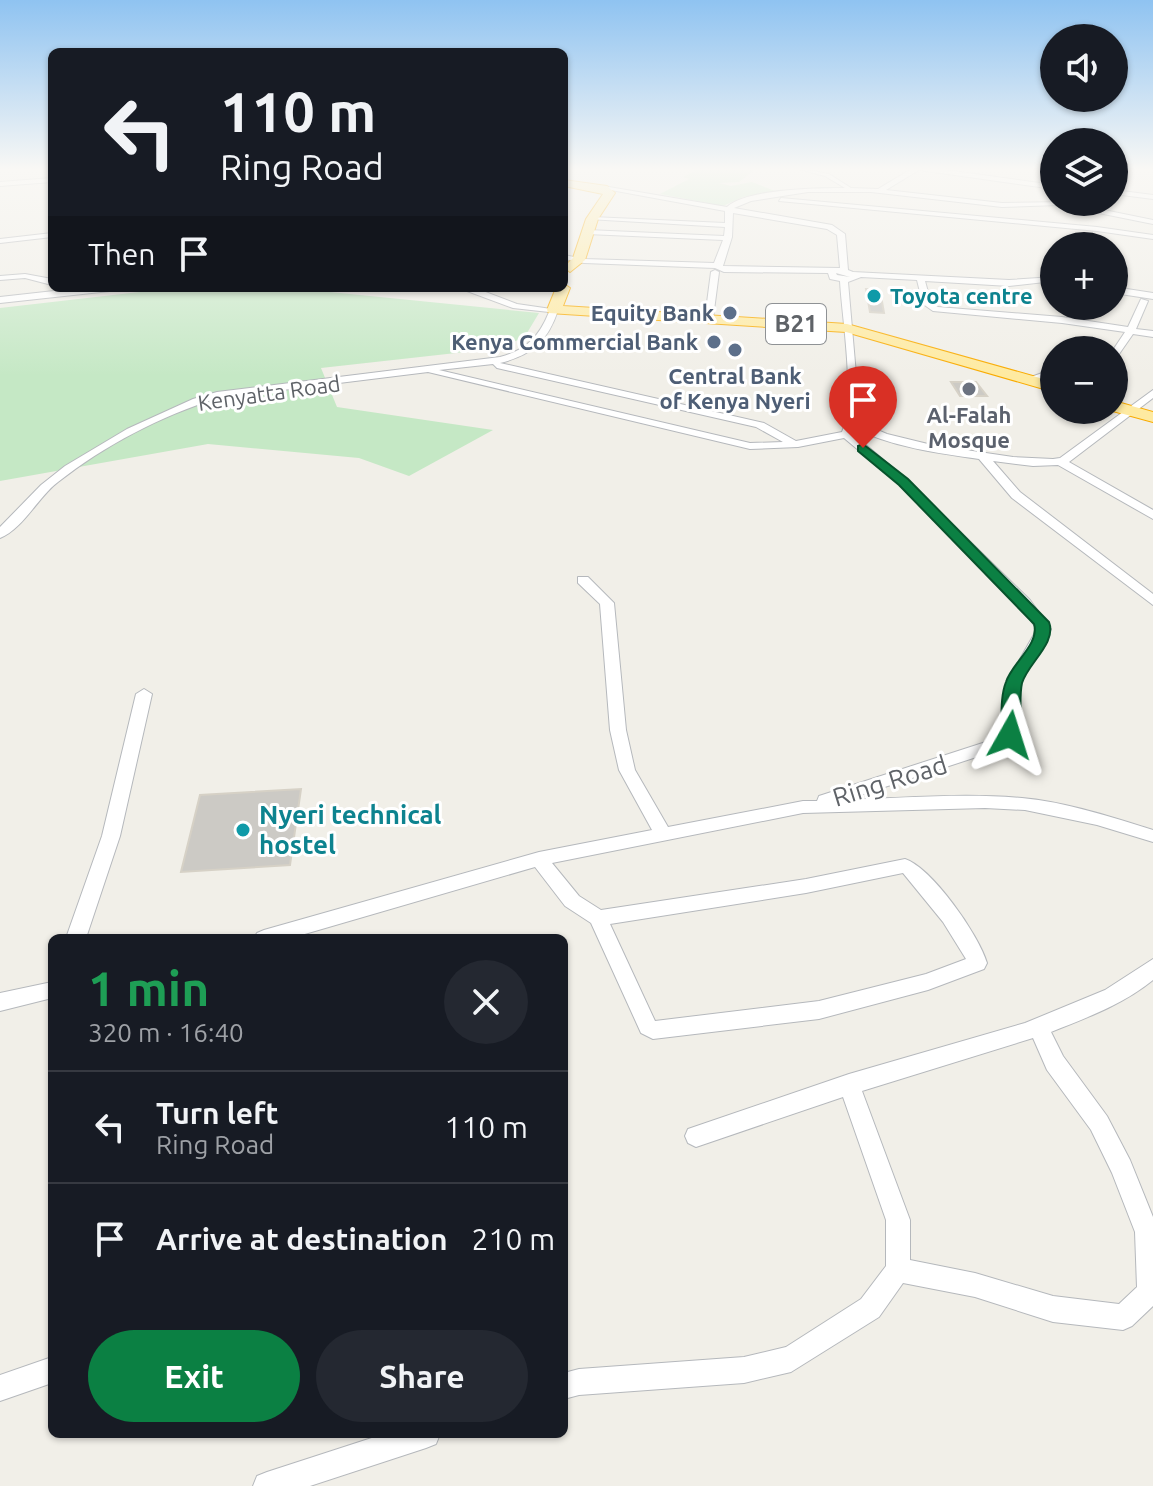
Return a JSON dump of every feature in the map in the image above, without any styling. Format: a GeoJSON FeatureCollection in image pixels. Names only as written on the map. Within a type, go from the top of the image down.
{"type":"FeatureCollection","features":[{"type":"Feature","properties":{"kind":"highway"},"geometry":{"type":"LineString","coordinates":[[569,268],[584,249],[584,239]]}},
{"type":"Feature","properties":{"kind":"highway"},"geometry":{"type":"LineString","coordinates":[[554,310],[560,292]]}},
{"type":"Feature","properties":{"kind":"highway","name":"B21"},"geometry":{"type":"LineString","coordinates":[[554,310],[847,328],[1040,382]]}},
{"type":"Feature","properties":{"kind":"highway"},"geometry":{"type":"LineString","coordinates":[[1128,410],[1153,417]]}},
{"type":"Feature","properties":{"kind":"street"},"geometry":{"type":"LineString","coordinates":[[0,241],[32,237]]}},
{"type":"Feature","properties":{"kind":"street"},"geometry":{"type":"LineString","coordinates":[[840,237],[852,380],[849,429]]}},
{"type":"Feature","properties":{"kind":"street"},"geometry":{"type":"LineString","coordinates":[[584,239],[727,238],[716,269],[709,318]]}},
{"type":"Feature","properties":{"kind":"street"},"geometry":{"type":"LineString","coordinates":[[569,268],[716,269],[1040,283]]}},
{"type":"Feature","properties":{"kind":"street"},"geometry":{"type":"LineString","coordinates":[[856,275],[1005,285],[1040,283]]}},
{"type":"Feature","properties":{"kind":"street"},"geometry":{"type":"LineString","coordinates":[[0,278],[25,276],[48,281]]}},
{"type":"Feature","properties":{"kind":"street"},"geometry":{"type":"LineString","coordinates":[[921,280],[927,304],[936,309],[1040,318]]}},
{"type":"Feature","properties":{"kind":"street"},"geometry":{"type":"LineString","coordinates":[[1127,336],[1153,285]]}},
{"type":"Feature","properties":{"kind":"street"},"geometry":{"type":"LineString","coordinates":[[0,300],[58,292]]}},
{"type":"Feature","properties":{"kind":"street"},"geometry":{"type":"LineString","coordinates":[[478,292],[516,306],[554,310]]}},
{"type":"Feature","properties":{"kind":"street","name":"Kenyatta Road"},"geometry":{"type":"LineString","coordinates":[[0,534],[50,483],[85,457],[189,403],[217,395],[428,370],[517,356],[542,340],[554,310]]}},
{"type":"Feature","properties":{"kind":"street"},"geometry":{"type":"LineString","coordinates":[[1062,320],[1153,334]]}},
{"type":"Feature","properties":{"kind":"street"},"geometry":{"type":"LineString","coordinates":[[483,362],[760,425],[794,444]]}},
{"type":"Feature","properties":{"kind":"street"},"geometry":{"type":"LineString","coordinates":[[428,370],[720,440],[760,446],[794,444],[849,429],[887,440],[983,456],[1019,461],[1059,461],[1153,515]]}},
{"type":"Feature","properties":{"kind":"street"},"geometry":{"type":"LineString","coordinates":[[1030,379],[1040,376]]}},
{"type":"Feature","properties":{"kind":"street"},"geometry":{"type":"LineString","coordinates":[[1128,405],[1153,393]]}},
{"type":"Feature","properties":{"kind":"street"},"geometry":{"type":"LineString","coordinates":[[1059,461],[1103,424]]}},
{"type":"Feature","properties":{"kind":"street","name":"Ring Road"},"geometry":{"type":"LineString","coordinates":[[278,934],[539,859],[803,807],[998,744],[1010,735],[1014,682],[1044,629],[1025,603],[849,429]]}},
{"type":"Feature","properties":{"kind":"street"},"geometry":{"type":"LineString","coordinates":[[983,456],[1016,495],[1153,601]]}},
{"type":"Feature","properties":{"kind":"street"},"geometry":{"type":"LineString","coordinates":[[583,580],[607,603],[618,730],[627,770],[662,833]]}},
{"type":"Feature","properties":{"kind":"street"},"geometry":{"type":"LineString","coordinates":[[77,934],[111,836],[144,694]]}},
{"type":"Feature","properties":{"kind":"street","name":"Ring Road"},"geometry":{"type":"LineString","coordinates":[[803,807],[985,802],[1025,804],[1068,811],[1153,836]]}},
{"type":"Feature","properties":{"kind":"street"},"geometry":{"type":"LineString","coordinates":[[539,859],[572,901],[598,918],[648,1027],[659,1031],[819,1010],[928,982],[977,963],[977,955],[913,870],[905,866],[792,888],[598,918]]}},
{"type":"Feature","properties":{"kind":"street"},"geometry":{"type":"LineString","coordinates":[[696,1136],[849,1084],[953,1057],[1039,1029],[1102,1000],[1153,967]]}},
{"type":"Feature","properties":{"kind":"street"},"geometry":{"type":"LineString","coordinates":[[0,1002],[48,991]]}},
{"type":"Feature","properties":{"kind":"street"},"geometry":{"type":"LineString","coordinates":[[898,1270],[975,1285],[1053,1309],[1123,1317],[1150,1292],[1147,1232],[1122,1168],[1099,1123],[1055,1063],[1039,1029]]}},
{"type":"Feature","properties":{"kind":"street"},"geometry":{"type":"LineString","coordinates":[[568,1385],[744,1370],[791,1359],[870,1308],[898,1270],[898,1220],[849,1084]]}},
{"type":"Feature","properties":{"kind":"street"},"geometry":{"type":"LineString","coordinates":[[0,1388],[48,1371]]}},
{"type":"Feature","properties":{"kind":"street"},"geometry":{"type":"LineString","coordinates":[[267,1486],[414,1438]]}},
{"type":"Feature","properties":{"kind":"green space"},"geometry":{"type":"Polygon","coordinates":[[[139,292],[330,292],[539,313],[524,338],[492,349],[321,368],[337,407],[493,430],[409,476],[359,458],[208,444],[0,481],[0,308],[139,292]]]}},
{"type":"Feature","properties":{"kind":"building","name":"Toyota centre"},"geometry":{"type":"Polygon","coordinates":[[[866,289],[880,290],[884,313],[870,312],[866,289]]]}},
{"type":"Feature","properties":{"kind":"building","name":"Al-Falah Mosque"},"geometry":{"type":"Polygon","coordinates":[[[951,382],[976,382],[987,396],[960,396],[951,382]]]}},
{"type":"Feature","properties":{"kind":"building","name":"Nyeri technical hostel"},"geometry":{"type":"Polygon","coordinates":[[[301,789],[290,865],[181,872],[200,795],[301,789]]]}},
{"type":"Feature","properties":{"kind":"place","name":"Toyota centre"},"geometry":{"type":"Point","coordinates":[874,296]}},
{"type":"Feature","properties":{"kind":"place","name":"Equity Bank"},"geometry":{"type":"Point","coordinates":[730,313]}},
{"type":"Feature","properties":{"kind":"place","name":"Kenya Commercial Bank"},"geometry":{"type":"Point","coordinates":[714,342]}},
{"type":"Feature","properties":{"kind":"place","name":"Central Bank of Kenya Nyeri"},"geometry":{"type":"Point","coordinates":[735,350]}},
{"type":"Feature","properties":{"kind":"place","name":"Al-Falah Mosque"},"geometry":{"type":"Point","coordinates":[969,389]}},
{"type":"Feature","properties":{"kind":"place","name":"Nyeri technical hostel"},"geometry":{"type":"Point","coordinates":[243,830]}},
{"type":"Feature","properties":{"kind":"route"},"geometry":{"type":"LineString","coordinates":[[863,448],[903,482],[1041,622],[1044,629],[1041,638],[1014,682],[1010,735]]}}]}
